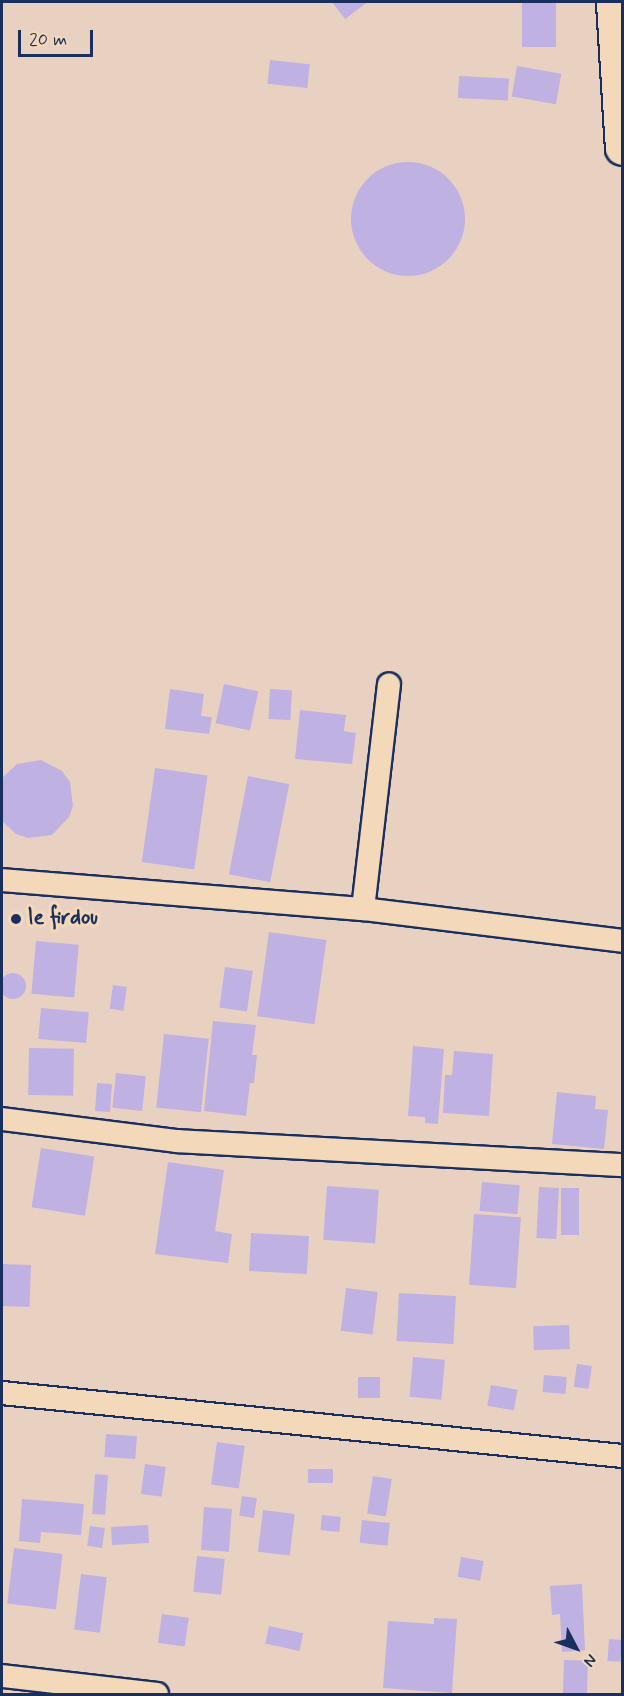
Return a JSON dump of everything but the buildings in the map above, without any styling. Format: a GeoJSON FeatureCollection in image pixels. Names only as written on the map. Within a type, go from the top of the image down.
{"type":"FeatureCollection","features":[{"type":"Feature","properties":{"kind":"main road"},"geometry":{"type":"LineString","coordinates":[[613,2],[622,148]]}},
{"type":"Feature","properties":{"kind":"street"},"geometry":{"type":"LineString","coordinates":[[363,909],[389,684]]}},
{"type":"Feature","properties":{"kind":"street"},"geometry":{"type":"LineString","coordinates":[[2,880],[363,909],[622,941]]}},
{"type":"Feature","properties":{"kind":"street"},"geometry":{"type":"LineString","coordinates":[[2,1119],[177,1141],[622,1165]]}},
{"type":"Feature","properties":{"kind":"street"},"geometry":{"type":"LineString","coordinates":[[2,1393],[622,1456]]}},
{"type":"Feature","properties":{"kind":"street"},"geometry":{"type":"LineString","coordinates":[[9,1683],[157,1695]]}},
{"type":"Feature","properties":{"kind":"place","name":"le firdou"},"geometry":{"type":"Point","coordinates":[16,919]}}]}
